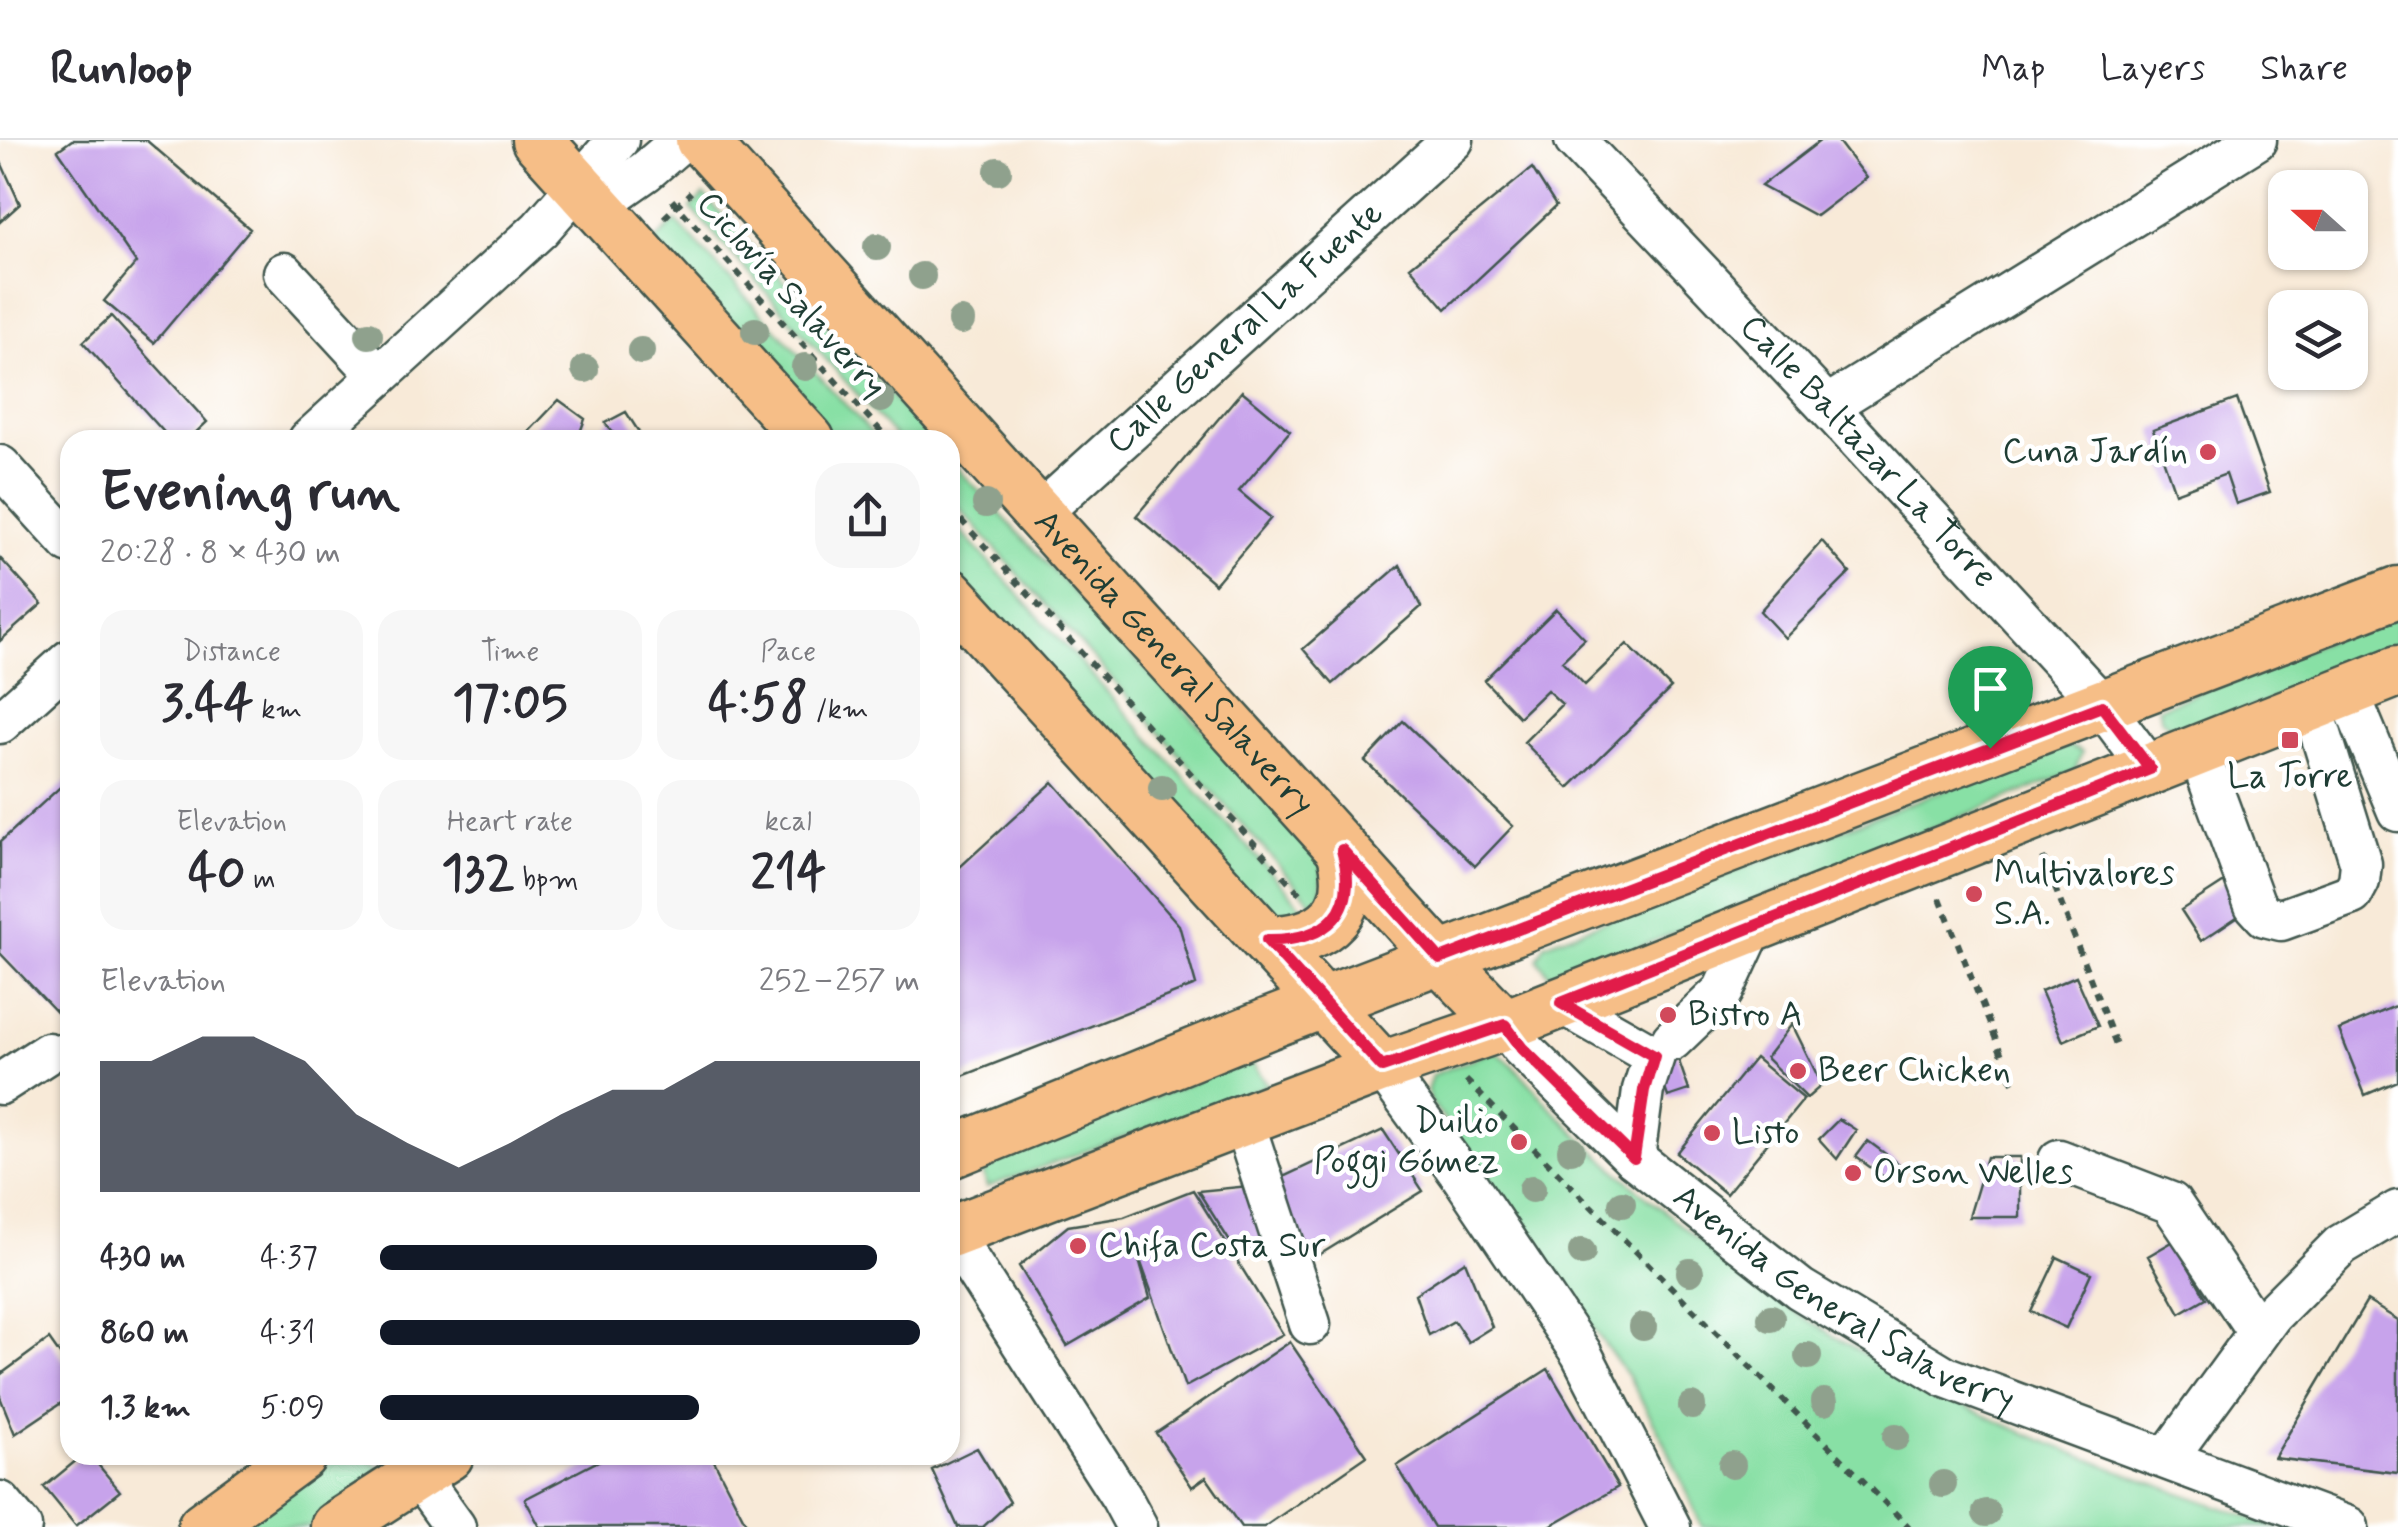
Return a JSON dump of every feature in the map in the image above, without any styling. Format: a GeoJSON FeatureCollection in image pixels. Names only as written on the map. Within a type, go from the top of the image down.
{"type":"FeatureCollection","features":[{"type":"Feature","properties":{"kind":"main road"},"geometry":{"type":"LineString","coordinates":[[538,140],[801,430]]}},
{"type":"Feature","properties":{"kind":"main road","name":"Avenida General Salaverry"},"geometry":{"type":"LineString","coordinates":[[700,140],[1440,959],[1505,1025]]}},
{"type":"Feature","properties":{"kind":"main road"},"geometry":{"type":"LineString","coordinates":[[960,1149],[1324,1003],[2398,592]]}},
{"type":"Feature","properties":{"kind":"main road"},"geometry":{"type":"LineString","coordinates":[[960,605],[1382,1067]]}},
{"type":"Feature","properties":{"kind":"main road"},"geometry":{"type":"LineString","coordinates":[[960,1228],[1382,1067],[1505,1025],[2398,671]]}},
{"type":"Feature","properties":{"kind":"main road"},"geometry":{"type":"LineString","coordinates":[[1267,940],[1297,941],[1324,929],[1342,906],[1350,877],[1342,850]]}},
{"type":"Feature","properties":{"kind":"main road"},"geometry":{"type":"LineString","coordinates":[[203,1527],[287,1465]]}},
{"type":"Feature","properties":{"kind":"main road"},"geometry":{"type":"LineString","coordinates":[[336,1527],[418,1465]]}},
{"type":"Feature","properties":{"kind":"street"},"geometry":{"type":"LineString","coordinates":[[588,196],[618,140]]}},
{"type":"Feature","properties":{"kind":"street"},"geometry":{"type":"LineString","coordinates":[[320,430],[540,229],[588,196],[646,171],[682,140]]}},
{"type":"Feature","properties":{"kind":"street","name":"Calle General La Fuente"},"geometry":{"type":"LineString","coordinates":[[1039,514],[1452,140]]}},
{"type":"Feature","properties":{"kind":"street","name":"Calle Baltazar La Torre"},"geometry":{"type":"LineString","coordinates":[[1576,140],[2102,706],[2150,769]]}},
{"type":"Feature","properties":{"kind":"street"},"geometry":{"type":"LineString","coordinates":[[1827,406],[2256,140]]}},
{"type":"Feature","properties":{"kind":"street"},"geometry":{"type":"LineString","coordinates":[[284,273],[379,376]]}},
{"type":"Feature","properties":{"kind":"street"},"geometry":{"type":"LineString","coordinates":[[0,466],[60,532]]}},
{"type":"Feature","properties":{"kind":"street"},"geometry":{"type":"LineString","coordinates":[[0,724],[60,669]]}},
{"type":"Feature","properties":{"kind":"street"},"geometry":{"type":"LineString","coordinates":[[2198,750],[2255,904],[2265,916],[2281,920],[2352,894],[2360,882],[2361,864],[2330,698]]}},
{"type":"Feature","properties":{"kind":"street"},"geometry":{"type":"LineString","coordinates":[[2330,698],[2398,811]]}},
{"type":"Feature","properties":{"kind":"street"},"geometry":{"type":"LineString","coordinates":[[1634,1158],[1644,1090],[1663,1048],[1723,990],[1753,926]]}},
{"type":"Feature","properties":{"kind":"street"},"geometry":{"type":"LineString","coordinates":[[1561,1003],[1663,1048]]}},
{"type":"Feature","properties":{"kind":"street","name":"Avenida General Salaverry"},"geometry":{"type":"LineString","coordinates":[[1505,1025],[1522,1048],[1634,1158],[1800,1289],[1946,1377],[2348,1527]]}},
{"type":"Feature","properties":{"kind":"street"},"geometry":{"type":"LineString","coordinates":[[0,1084],[48,1053]]}},
{"type":"Feature","properties":{"kind":"street"},"geometry":{"type":"LineString","coordinates":[[1382,1067],[1582,1354],[1670,1527]]}},
{"type":"Feature","properties":{"kind":"street"},"geometry":{"type":"LineString","coordinates":[[1244,1120],[1310,1324]]}},
{"type":"Feature","properties":{"kind":"street"},"geometry":{"type":"LineString","coordinates":[[2060,1160],[2171,1203],[2258,1332]]}},
{"type":"Feature","properties":{"kind":"street"},"geometry":{"type":"LineString","coordinates":[[2167,1458],[2272,1314],[2341,1246],[2398,1211]]}},
{"type":"Feature","properties":{"kind":"street"},"geometry":{"type":"LineString","coordinates":[[960,1247],[1137,1527]]}},
{"type":"Feature","properties":{"kind":"street"},"geometry":{"type":"LineString","coordinates":[[425,1465],[455,1527]]}},
{"type":"Feature","properties":{"kind":"street"},"geometry":{"type":"LineString","coordinates":[[0,1502],[21,1527]]}},
{"type":"Feature","properties":{"kind":"path","name":"Ciclovía Salaverry"},"geometry":{"type":"LineString","coordinates":[[646,171],[879,430]]}},
{"type":"Feature","properties":{"kind":"path"},"geometry":{"type":"LineString","coordinates":[[960,519],[1302,897]]}},
{"type":"Feature","properties":{"kind":"path"},"geometry":{"type":"LineString","coordinates":[[2028,818],[2117,1047]]}},
{"type":"Feature","properties":{"kind":"path"},"geometry":{"type":"LineString","coordinates":[[1924,859],[2013,1082]]}},
{"type":"Feature","properties":{"kind":"path"},"geometry":{"type":"LineString","coordinates":[[1464,1078],[1909,1527]]}},
{"type":"Feature","properties":{"kind":"green space"},"geometry":{"type":"Polygon","coordinates":[[[704,195],[923,430],[889,430],[691,208],[704,195]]]}},
{"type":"Feature","properties":{"kind":"green space"},"geometry":{"type":"Polygon","coordinates":[[[676,221],[869,430],[815,430],[649,246],[676,221]]]}},
{"type":"Feature","properties":{"kind":"green space"},"geometry":{"type":"Polygon","coordinates":[[[960,471],[1322,852],[1322,892],[1314,905],[960,509],[960,471]]]}},
{"type":"Feature","properties":{"kind":"green space"},"geometry":{"type":"Polygon","coordinates":[[[960,530],[1306,911],[1263,926],[960,591],[960,530]]]}},
{"type":"Feature","properties":{"kind":"green space"},"geometry":{"type":"Polygon","coordinates":[[[2398,612],[2398,650],[2197,729],[2173,729],[2162,720],[2158,708],[2398,612]]]}},
{"type":"Feature","properties":{"kind":"green space"},"geometry":{"type":"Polygon","coordinates":[[[2069,746],[2082,752],[2075,771],[1567,976],[1549,974],[1537,959],[1545,944],[2048,750],[2069,746]]]}},
{"type":"Feature","properties":{"kind":"green space"},"geometry":{"type":"Polygon","coordinates":[[[1494,1051],[1578,1135],[1663,1210],[1791,1309],[1856,1350],[1993,1419],[2064,1449],[2280,1527],[1702,1527],[1664,1441],[1629,1378],[1432,1103],[1427,1091],[1432,1075],[1494,1051]]]}},
{"type":"Feature","properties":{"kind":"green space"},"geometry":{"type":"Polygon","coordinates":[[[1250,1060],[1268,1085],[987,1187],[981,1164],[1250,1060]]]}},
{"type":"Feature","properties":{"kind":"green space"},"geometry":{"type":"Polygon","coordinates":[[[326,1465],[376,1465],[387,1472],[308,1527],[237,1527],[326,1465]]]}},
{"type":"Feature","properties":{"kind":"building"},"geometry":{"type":"Polygon","coordinates":[[[72,140],[146,140],[250,229],[154,343],[104,301],[136,263],[58,150],[72,140]]]}},
{"type":"Feature","properties":{"kind":"building"},"geometry":{"type":"Polygon","coordinates":[[[1821,140],[1837,140],[1866,178],[1816,216],[1761,186],[1821,140]]]}},
{"type":"Feature","properties":{"kind":"building"},"geometry":{"type":"Polygon","coordinates":[[[0,160],[20,204],[0,222],[0,160]]]}},
{"type":"Feature","properties":{"kind":"building"},"geometry":{"type":"Polygon","coordinates":[[[1532,168],[1556,206],[1446,309],[1410,267],[1532,168]]]}},
{"type":"Feature","properties":{"kind":"building"},"geometry":{"type":"Polygon","coordinates":[[[111,316],[207,422],[199,430],[162,430],[83,342],[111,316]]]}},
{"type":"Feature","properties":{"kind":"building"},"geometry":{"type":"Polygon","coordinates":[[[1242,391],[1290,431],[1239,491],[1271,518],[1215,584],[1136,516],[1242,391]]]}},
{"type":"Feature","properties":{"kind":"building","name":"Cuna Jardín"},"geometry":{"type":"Polygon","coordinates":[[[2237,399],[2270,492],[2236,504],[2226,474],[2175,493],[2153,430],[2237,399]]]}},
{"type":"Feature","properties":{"kind":"building"},"geometry":{"type":"Polygon","coordinates":[[[559,400],[585,419],[581,430],[530,430],[559,400]]]}},
{"type":"Feature","properties":{"kind":"building"},"geometry":{"type":"Polygon","coordinates":[[[626,412],[638,430],[611,430],[605,423],[626,412]]]}},
{"type":"Feature","properties":{"kind":"building"},"geometry":{"type":"Polygon","coordinates":[[[1822,541],[1850,573],[1785,638],[1760,611],[1822,541]]]}},
{"type":"Feature","properties":{"kind":"building"},"geometry":{"type":"Polygon","coordinates":[[[0,558],[42,604],[0,641],[0,558]]]}},
{"type":"Feature","properties":{"kind":"building"},"geometry":{"type":"Polygon","coordinates":[[[1400,565],[1421,607],[1333,684],[1303,649],[1400,565]]]}},
{"type":"Feature","properties":{"kind":"building"},"geometry":{"type":"Polygon","coordinates":[[[1556,609],[1585,639],[1562,661],[1585,685],[1627,644],[1671,688],[1569,788],[1524,742],[1562,704],[1547,690],[1519,717],[1484,680],[1556,609]]]}},
{"type":"Feature","properties":{"kind":"building"},"geometry":{"type":"Polygon","coordinates":[[[1403,721],[1513,826],[1475,866],[1365,761],[1403,721]]]}},
{"type":"Feature","properties":{"kind":"building"},"geometry":{"type":"Polygon","coordinates":[[[1053,782],[1179,925],[1196,985],[960,1077],[960,867],[1053,782]]]}},
{"type":"Feature","properties":{"kind":"building"},"geometry":{"type":"Polygon","coordinates":[[[60,787],[60,1016],[0,953],[0,842],[60,787]]]}},
{"type":"Feature","properties":{"kind":"building"},"geometry":{"type":"Polygon","coordinates":[[[2229,879],[2249,909],[2201,941],[2181,910],[2229,879]]]}},
{"type":"Feature","properties":{"kind":"building"},"geometry":{"type":"Polygon","coordinates":[[[2076,976],[2098,1026],[2063,1041],[2041,991],[2076,976]]]}},
{"type":"Feature","properties":{"kind":"building"},"geometry":{"type":"Polygon","coordinates":[[[2398,1005],[2398,1081],[2365,1095],[2339,1030],[2398,1005]]]}},
{"type":"Feature","properties":{"kind":"building","name":"Beer Chicken"},"geometry":{"type":"Polygon","coordinates":[[[1792,1024],[1822,1085],[1807,1098],[1766,1058],[1792,1024]]]}},
{"type":"Feature","properties":{"kind":"building"},"geometry":{"type":"Polygon","coordinates":[[[1667,1027],[1689,1090],[1668,1097],[1646,1035],[1667,1027]]]}},
{"type":"Feature","properties":{"kind":"building"},"geometry":{"type":"Polygon","coordinates":[[[1755,1058],[1804,1099],[1726,1194],[1677,1153],[1755,1058]]]}},
{"type":"Feature","properties":{"kind":"building"},"geometry":{"type":"Polygon","coordinates":[[[1839,1119],[1856,1130],[1837,1159],[1819,1139],[1839,1119]]]}},
{"type":"Feature","properties":{"kind":"building"},"geometry":{"type":"Polygon","coordinates":[[[1383,1130],[1423,1191],[1306,1263],[1270,1183],[1383,1130]]]}},
{"type":"Feature","properties":{"kind":"building"},"geometry":{"type":"Polygon","coordinates":[[[1868,1141],[1899,1164],[1888,1180],[1856,1157],[1868,1141]]]}},
{"type":"Feature","properties":{"kind":"building"},"geometry":{"type":"Polygon","coordinates":[[[1987,1157],[2020,1157],[2020,1217],[1969,1217],[1987,1157]]]}},
{"type":"Feature","properties":{"kind":"building"},"geometry":{"type":"Polygon","coordinates":[[[1249,1186],[1272,1239],[1239,1256],[1198,1191],[1249,1186]]]}},
{"type":"Feature","properties":{"kind":"building"},"geometry":{"type":"Polygon","coordinates":[[[1193,1190],[1283,1334],[1185,1387],[1134,1243],[1150,1298],[1067,1346],[1019,1266],[1068,1226],[1124,1217],[1193,1190]]]}},
{"type":"Feature","properties":{"kind":"building"},"geometry":{"type":"Polygon","coordinates":[[[2174,1241],[2206,1298],[2180,1313],[2148,1256],[2174,1241]]]}},
{"type":"Feature","properties":{"kind":"building"},"geometry":{"type":"Polygon","coordinates":[[[2057,1257],[2091,1273],[2066,1328],[2031,1312],[2057,1257]]]}},
{"type":"Feature","properties":{"kind":"building"},"geometry":{"type":"Polygon","coordinates":[[[1465,1261],[1492,1327],[1468,1342],[1454,1321],[1429,1335],[1415,1294],[1465,1261]]]}},
{"type":"Feature","properties":{"kind":"building"},"geometry":{"type":"Polygon","coordinates":[[[2367,1301],[2398,1320],[2398,1473],[2274,1458],[2367,1301]]]}},
{"type":"Feature","properties":{"kind":"building"},"geometry":{"type":"Polygon","coordinates":[[[49,1339],[60,1355],[60,1404],[15,1434],[0,1397],[0,1375],[49,1339]]]}},
{"type":"Feature","properties":{"kind":"building"},"geometry":{"type":"Polygon","coordinates":[[[1290,1342],[1367,1456],[1264,1527],[1241,1527],[1206,1477],[1192,1487],[1156,1433],[1290,1342]]]}},
{"type":"Feature","properties":{"kind":"building"},"geometry":{"type":"Polygon","coordinates":[[[1548,1369],[1618,1487],[1548,1527],[1434,1527],[1397,1466],[1548,1369]]]}},
{"type":"Feature","properties":{"kind":"building"},"geometry":{"type":"Polygon","coordinates":[[[977,1448],[1010,1502],[983,1527],[958,1527],[932,1470],[942,1465],[960,1465],[960,1456],[977,1448]]]}},
{"type":"Feature","properties":{"kind":"building"},"geometry":{"type":"Polygon","coordinates":[[[71,1465],[98,1465],[120,1491],[76,1526],[44,1487],[71,1465]]]}},
{"type":"Feature","properties":{"kind":"building"},"geometry":{"type":"Polygon","coordinates":[[[591,1465],[716,1465],[748,1527],[540,1527],[525,1499],[591,1465]]]}},
{"type":"Feature","properties":{"kind":"place","name":"Cuna Jardín"},"geometry":{"type":"Point","coordinates":[2208,452]}},
{"type":"Feature","properties":{"kind":"place","name":"La Torre"},"geometry":{"type":"Point","coordinates":[2290,740]}},
{"type":"Feature","properties":{"kind":"place","name":"Multivalores S.A."},"geometry":{"type":"Point","coordinates":[1974,894]}},
{"type":"Feature","properties":{"kind":"place","name":"Bistro A"},"geometry":{"type":"Point","coordinates":[1668,1015]}},
{"type":"Feature","properties":{"kind":"place","name":"Beer Chicken"},"geometry":{"type":"Point","coordinates":[1798,1071]}},
{"type":"Feature","properties":{"kind":"place","name":"Listo"},"geometry":{"type":"Point","coordinates":[1712,1133]}},
{"type":"Feature","properties":{"kind":"place","name":"Duilio Poggi Gómez"},"geometry":{"type":"Point","coordinates":[1519,1142]}},
{"type":"Feature","properties":{"kind":"place","name":"Orson Welles"},"geometry":{"type":"Point","coordinates":[1853,1173]}},
{"type":"Feature","properties":{"kind":"place","name":"Chifa Costa Sur"},"geometry":{"type":"Point","coordinates":[1078,1246]}},
{"type":"Feature","properties":{"kind":"route"},"geometry":{"type":"LineString","coordinates":[[2102,706],[2150,769],[1561,1003],[1654,1056],[1644,1090],[1634,1158],[1522,1048],[1505,1025],[1382,1067],[1267,940],[1297,941],[1324,929],[1342,906],[1350,877],[1342,850],[1440,959],[1990,748],[2102,706]]}}]}
